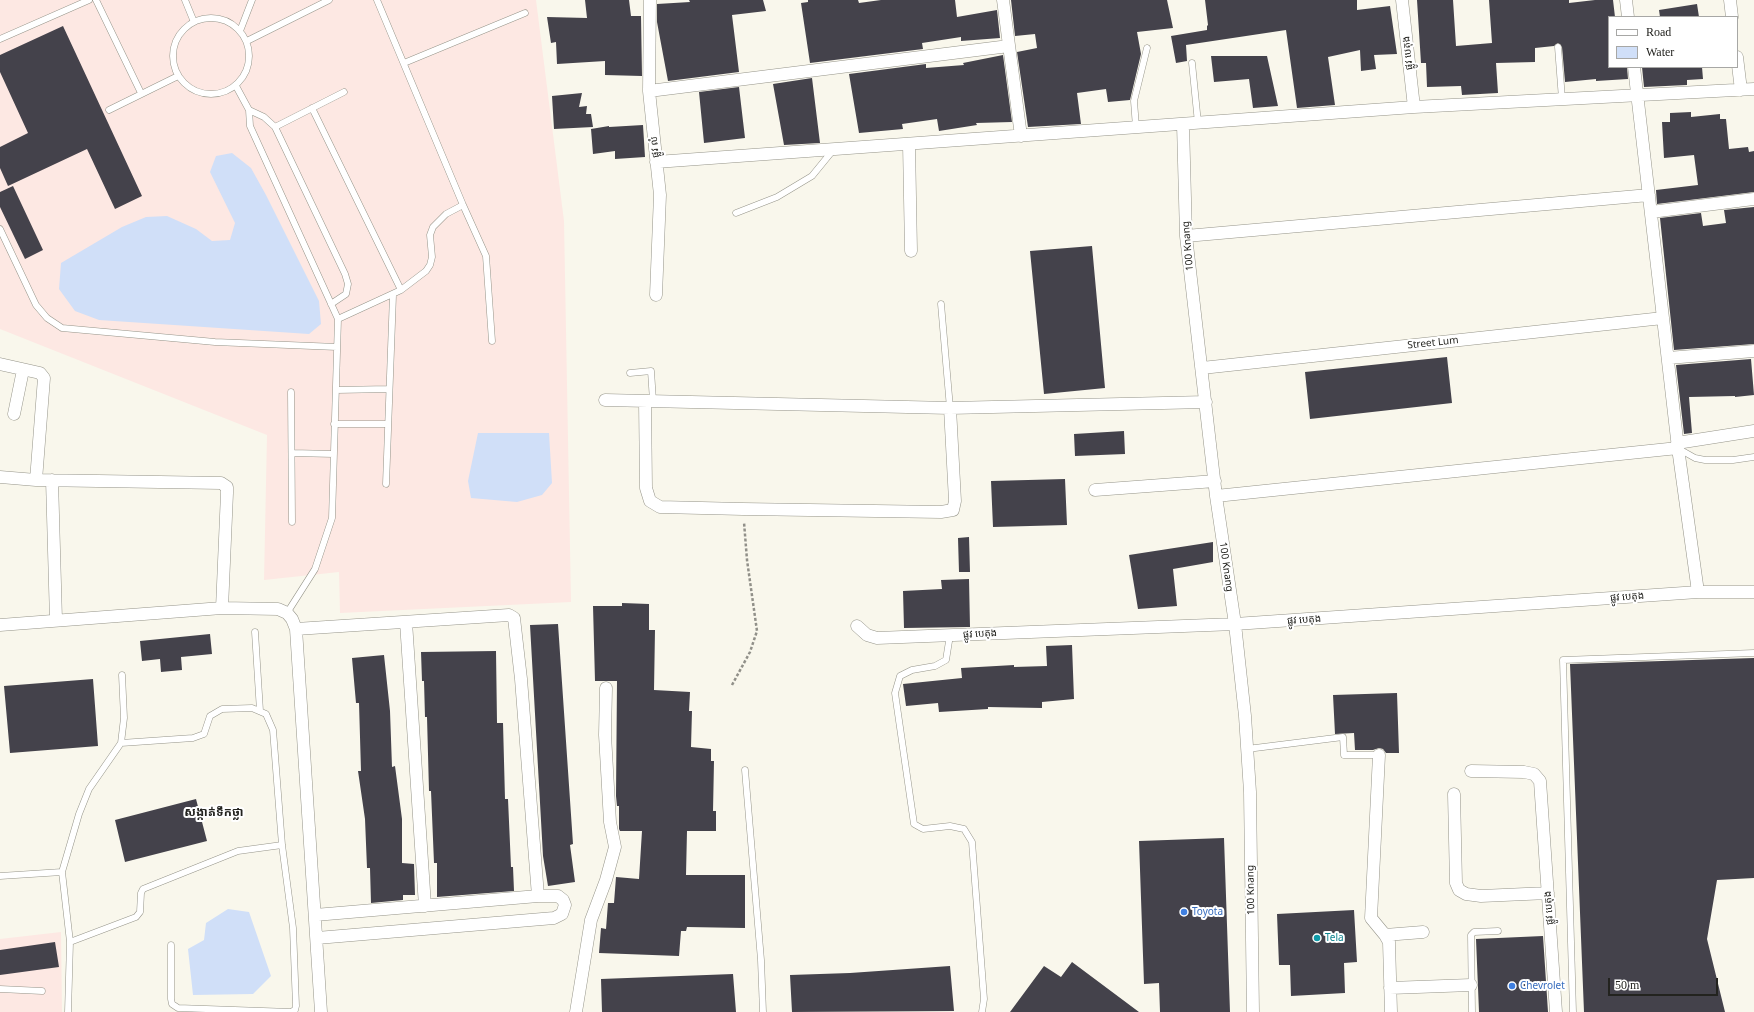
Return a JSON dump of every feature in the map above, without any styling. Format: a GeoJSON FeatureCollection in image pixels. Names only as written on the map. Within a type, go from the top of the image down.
{"type":"FeatureCollection","features":[{"type":"Feature","properties":{"kind":"street","name":"ផ្លូវ លំ"},"geometry":{"type":"LineString","coordinates":[[650,0],[649,91],[660,195],[656,294]]}},
{"type":"Feature","properties":{"kind":"street"},"geometry":{"type":"LineString","coordinates":[[1002,0],[1021,136]]}},
{"type":"Feature","properties":{"kind":"street","name":"ផ្លូវ បេតុង"},"geometry":{"type":"LineString","coordinates":[[1402,0],[1414,107]]}},
{"type":"Feature","properties":{"kind":"street"},"geometry":{"type":"LineString","coordinates":[[1626,0],[1628,16]]}},
{"type":"Feature","properties":{"kind":"street"},"geometry":{"type":"LineString","coordinates":[[1730,0],[1732,16]]}},
{"type":"Feature","properties":{"kind":"street"},"geometry":{"type":"LineString","coordinates":[[649,91],[1009,46]]}},
{"type":"Feature","properties":{"kind":"street"},"geometry":{"type":"LineString","coordinates":[[1738,65],[1741,90]]}},
{"type":"Feature","properties":{"kind":"street"},"geometry":{"type":"LineString","coordinates":[[1634,68],[1678,446],[1698,592]]}},
{"type":"Feature","properties":{"kind":"street"},"geometry":{"type":"LineString","coordinates":[[656,162],[1414,107],[1754,89]]}},
{"type":"Feature","properties":{"kind":"street","name":"100 Knang"},"geometry":{"type":"LineString","coordinates":[[1183,124],[1186,236],[1214,482],[1235,624],[1247,749],[1250,800],[1253,1012]]}},
{"type":"Feature","properties":{"kind":"street"},"geometry":{"type":"LineString","coordinates":[[909,144],[911,250]]}},
{"type":"Feature","properties":{"kind":"street"},"geometry":{"type":"LineString","coordinates":[[1186,236],[1649,195]]}},
{"type":"Feature","properties":{"kind":"street"},"geometry":{"type":"LineString","coordinates":[[1651,212],[1754,199]]}},
{"type":"Feature","properties":{"kind":"street","name":"Street Lum"},"geometry":{"type":"LineString","coordinates":[[1202,368],[1664,318]]}},
{"type":"Feature","properties":{"kind":"street"},"geometry":{"type":"LineString","coordinates":[[1668,358],[1754,351]]}},
{"type":"Feature","properties":{"kind":"street"},"geometry":{"type":"LineString","coordinates":[[0,364],[40,373],[44,378],[36,480]]}},
{"type":"Feature","properties":{"kind":"street"},"geometry":{"type":"LineString","coordinates":[[14,414],[23,370]]}},
{"type":"Feature","properties":{"kind":"street"},"geometry":{"type":"LineString","coordinates":[[605,400],[950,408],[1206,402]]}},
{"type":"Feature","properties":{"kind":"street"},"geometry":{"type":"LineString","coordinates":[[649,402],[646,488],[650,501],[660,507],[743,509],[940,512],[953,510],[955,501],[950,408]]}},
{"type":"Feature","properties":{"kind":"street"},"geometry":{"type":"LineString","coordinates":[[1216,496],[1678,446],[1754,432]]}},
{"type":"Feature","properties":{"kind":"street"},"geometry":{"type":"LineString","coordinates":[[0,477],[36,480],[221,483],[227,487],[222,608]]}},
{"type":"Feature","properties":{"kind":"street"},"geometry":{"type":"LineString","coordinates":[[52,480],[56,620]]}},
{"type":"Feature","properties":{"kind":"street"},"geometry":{"type":"LineString","coordinates":[[1095,490],[1214,482]]}},
{"type":"Feature","properties":{"kind":"street","name":"ផ្លូវ បេតុង"},"geometry":{"type":"LineString","coordinates":[[857,626],[867,635],[877,638],[1235,624],[1698,592],[1754,592]]}},
{"type":"Feature","properties":{"kind":"street"},"geometry":{"type":"LineString","coordinates":[[0,625],[222,608],[278,609],[287,613],[292,619],[296,629],[321,1012]]}},
{"type":"Feature","properties":{"kind":"street"},"geometry":{"type":"LineString","coordinates":[[296,629],[508,615],[514,618],[521,679],[538,896]]}},
{"type":"Feature","properties":{"kind":"street"},"geometry":{"type":"LineString","coordinates":[[406,622],[425,906]]}},
{"type":"Feature","properties":{"kind":"street"},"geometry":{"type":"LineString","coordinates":[[576,1012],[591,920],[606,880],[615,847],[610,814],[605,735],[606,688]]}},
{"type":"Feature","properties":{"kind":"street"},"geometry":{"type":"LineString","coordinates":[[1379,755],[1371,918],[1385,935],[1388,942],[1391,1012]]}},
{"type":"Feature","properties":{"kind":"street","name":"ផ្លូវ បេតុង"},"geometry":{"type":"LineString","coordinates":[[1472,770],[1524,772],[1534,774],[1540,781],[1556,1012]]}},
{"type":"Feature","properties":{"kind":"street"},"geometry":{"type":"LineString","coordinates":[[1454,794],[1456,883],[1460,890],[1466,894],[1481,896],[1548,893]]}},
{"type":"Feature","properties":{"kind":"street"},"geometry":{"type":"LineString","coordinates":[[315,915],[538,896],[558,896],[563,900],[565,905],[562,914],[554,918],[317,938]]}},
{"type":"Feature","properties":{"kind":"street"},"geometry":{"type":"LineString","coordinates":[[1385,935],[1423,932]]}},
{"type":"Feature","properties":{"kind":"street"},"geometry":{"type":"LineString","coordinates":[[1390,988],[1471,985]]}},
{"type":"Feature","properties":{"kind":"lane"},"geometry":{"type":"LineString","coordinates":[[0,39],[89,0]]}},
{"type":"Feature","properties":{"kind":"lane"},"geometry":{"type":"LineString","coordinates":[[96,0],[141,94]]}},
{"type":"Feature","properties":{"kind":"lane"},"geometry":{"type":"LineString","coordinates":[[185,0],[194,22]]}},
{"type":"Feature","properties":{"kind":"lane"},"geometry":{"type":"LineString","coordinates":[[240,31],[252,0]]}},
{"type":"Feature","properties":{"kind":"lane"},"geometry":{"type":"LineString","coordinates":[[246,41],[329,0]]}},
{"type":"Feature","properties":{"kind":"lane"},"geometry":{"type":"LineString","coordinates":[[377,0],[462,205],[486,256],[492,341]]}},
{"type":"Feature","properties":{"kind":"lane"},"geometry":{"type":"LineString","coordinates":[[404,63],[525,13]]}},
{"type":"Feature","properties":{"kind":"lane"},"geometry":{"type":"LineString","coordinates":[[206,18],[219,19],[230,23],[240,31],[246,41],[249,53],[248,65],[244,76],[236,86],[221,93],[205,94],[190,88],[178,76],[173,64],[173,52],[176,40],[184,29],[194,22],[206,18]]}},
{"type":"Feature","properties":{"kind":"lane"},"geometry":{"type":"LineString","coordinates":[[1558,47],[1562,99]]}},
{"type":"Feature","properties":{"kind":"lane"},"geometry":{"type":"LineString","coordinates":[[1136,127],[1134,102],[1147,48]]}},
{"type":"Feature","properties":{"kind":"lane"},"geometry":{"type":"LineString","coordinates":[[1192,63],[1198,123]]}},
{"type":"Feature","properties":{"kind":"lane"},"geometry":{"type":"LineString","coordinates":[[109,110],[178,76]]}},
{"type":"Feature","properties":{"kind":"lane"},"geometry":{"type":"LineString","coordinates":[[236,86],[249,110],[250,126],[338,319],[332,518],[328,535],[315,569],[287,613]]}},
{"type":"Feature","properties":{"kind":"lane"},"geometry":{"type":"LineString","coordinates":[[275,126],[344,92]]}},
{"type":"Feature","properties":{"kind":"lane"},"geometry":{"type":"LineString","coordinates":[[312,108],[401,290]]}},
{"type":"Feature","properties":{"kind":"lane"},"geometry":{"type":"LineString","coordinates":[[249,110],[264,117],[275,126],[348,284],[346,294],[331,304]]}},
{"type":"Feature","properties":{"kind":"lane"},"geometry":{"type":"LineString","coordinates":[[736,213],[777,197],[812,176],[834,149]]}},
{"type":"Feature","properties":{"kind":"lane"},"geometry":{"type":"LineString","coordinates":[[338,319],[401,290],[426,271],[430,265],[432,257],[430,235],[433,227],[446,214],[462,205]]}},
{"type":"Feature","properties":{"kind":"lane"},"geometry":{"type":"LineString","coordinates":[[0,229],[36,305],[47,318],[62,328],[215,342],[337,347]]}},
{"type":"Feature","properties":{"kind":"lane"},"geometry":{"type":"LineString","coordinates":[[386,484],[393,294]]}},
{"type":"Feature","properties":{"kind":"lane"},"geometry":{"type":"LineString","coordinates":[[942,304],[950,408]]}},
{"type":"Feature","properties":{"kind":"lane"},"geometry":{"type":"LineString","coordinates":[[630,373],[651,371],[649,402]]}},
{"type":"Feature","properties":{"kind":"lane"},"geometry":{"type":"LineString","coordinates":[[336,390],[389,389]]}},
{"type":"Feature","properties":{"kind":"lane"},"geometry":{"type":"LineString","coordinates":[[291,392],[292,522]]}},
{"type":"Feature","properties":{"kind":"lane"},"geometry":{"type":"LineString","coordinates":[[334,424],[388,424]]}},
{"type":"Feature","properties":{"kind":"lane"},"geometry":{"type":"LineString","coordinates":[[1678,446],[1695,458],[1705,460],[1733,460],[1754,457]]}},
{"type":"Feature","properties":{"kind":"lane"},"geometry":{"type":"LineString","coordinates":[[292,453],[334,454]]}},
{"type":"Feature","properties":{"kind":"lane"},"geometry":{"type":"LineString","coordinates":[[255,632],[260,711]]}},
{"type":"Feature","properties":{"kind":"lane"},"geometry":{"type":"LineString","coordinates":[[950,635],[946,660],[935,666],[912,670],[900,676],[895,694],[910,810],[914,824],[924,829],[950,826],[964,829],[972,842],[984,999],[982,1012]]}},
{"type":"Feature","properties":{"kind":"lane"},"geometry":{"type":"LineString","coordinates":[[1573,1012],[1563,660],[1754,653]]}},
{"type":"Feature","properties":{"kind":"lane"},"geometry":{"type":"LineString","coordinates":[[68,1012],[70,942],[62,872],[79,814],[89,789],[121,743],[124,718],[122,674]]}},
{"type":"Feature","properties":{"kind":"lane"},"geometry":{"type":"LineString","coordinates":[[121,743],[193,738],[204,734],[210,716],[222,709],[252,708],[260,711],[266,714],[273,730],[282,845],[293,928],[295,1010],[291,1012],[178,1008],[172,1004],[171,945]]}},
{"type":"Feature","properties":{"kind":"lane"},"geometry":{"type":"LineString","coordinates":[[1247,749],[1342,737],[1344,755],[1379,755]]}},
{"type":"Feature","properties":{"kind":"lane"},"geometry":{"type":"LineString","coordinates":[[745,770],[761,960],[763,1012]]}},
{"type":"Feature","properties":{"kind":"lane"},"geometry":{"type":"LineString","coordinates":[[70,942],[136,917],[140,912],[141,893],[143,889],[238,851],[282,845]]}},
{"type":"Feature","properties":{"kind":"lane"},"geometry":{"type":"LineString","coordinates":[[0,876],[62,872]]}},
{"type":"Feature","properties":{"kind":"lane"},"geometry":{"type":"LineString","coordinates":[[1472,1012],[1472,935],[1474,932],[1498,931]]}},
{"type":"Feature","properties":{"kind":"lane"},"geometry":{"type":"LineString","coordinates":[[0,989],[42,991]]}},
{"type":"Feature","properties":{"kind":"path"},"geometry":{"type":"LineString","coordinates":[[732,685],[750,652],[757,632],[747,560],[743,509]]}},
{"type":"Feature","properties":{"kind":"shaded area"},"geometry":{"type":"Polygon","coordinates":[[[0,0],[536,0],[564,221],[571,602],[340,613],[339,572],[264,580],[267,435],[0,329],[0,0]]]}},
{"type":"Feature","properties":{"kind":"shaded area"},"geometry":{"type":"Polygon","coordinates":[[[61,932],[62,1012],[0,1012],[0,939],[61,932]]]}},
{"type":"Feature","properties":{"kind":"water"},"geometry":{"type":"Polygon","coordinates":[[[232,153],[251,168],[266,195],[319,301],[321,324],[309,334],[99,320],[75,311],[59,289],[61,263],[122,227],[146,217],[167,216],[196,229],[212,241],[230,240],[235,223],[210,172],[216,156],[232,153]]]}},
{"type":"Feature","properties":{"kind":"water"},"geometry":{"type":"Polygon","coordinates":[[[478,433],[549,433],[552,483],[542,495],[517,502],[471,498],[468,481],[478,433]]]}},
{"type":"Feature","properties":{"kind":"water"},"geometry":{"type":"Polygon","coordinates":[[[228,909],[249,912],[271,976],[253,994],[193,995],[188,949],[204,940],[206,923],[228,909]]]}},
{"type":"Feature","properties":{"kind":"building"},"geometry":{"type":"Polygon","coordinates":[[[585,0],[629,0],[631,16],[641,16],[642,76],[605,75],[605,61],[557,64],[556,42],[551,43],[547,17],[587,18],[585,0]]]}},
{"type":"Feature","properties":{"kind":"building"},"geometry":{"type":"Polygon","coordinates":[[[689,0],[763,0],[766,11],[732,15],[739,72],[668,81],[657,22],[657,4],[690,2],[689,0]]]}},
{"type":"Feature","properties":{"kind":"building"},"geometry":{"type":"Polygon","coordinates":[[[808,0],[858,0],[859,3],[881,0],[955,0],[957,17],[997,10],[1000,38],[961,41],[961,37],[922,43],[923,49],[810,63],[801,3],[808,2],[808,0]]]}},
{"type":"Feature","properties":{"kind":"building"},"geometry":{"type":"Polygon","coordinates":[[[1011,0],[1167,0],[1173,28],[1137,32],[1141,54],[1130,100],[1108,102],[1106,89],[1077,93],[1081,124],[1028,127],[1017,52],[1037,48],[1035,34],[1015,36],[1011,0]]]}},
{"type":"Feature","properties":{"kind":"building"},"geometry":{"type":"Polygon","coordinates":[[[1205,0],[1357,0],[1357,10],[1390,6],[1397,54],[1374,55],[1376,69],[1361,71],[1360,50],[1328,57],[1335,105],[1297,108],[1286,30],[1186,45],[1187,61],[1176,63],[1171,36],[1207,30],[1208,25],[1205,0]]]}},
{"type":"Feature","properties":{"kind":"building"},"geometry":{"type":"Polygon","coordinates":[[[1417,0],[1453,0],[1456,46],[1492,43],[1489,0],[1569,0],[1569,3],[1595,0],[1613,0],[1615,16],[1608,16],[1608,68],[1627,68],[1628,79],[1596,81],[1596,79],[1565,82],[1562,47],[1558,43],[1554,46],[1535,48],[1535,62],[1496,63],[1498,93],[1462,95],[1461,86],[1427,87],[1426,63],[1421,63],[1417,0]]]}},
{"type":"Feature","properties":{"kind":"building"},"geometry":{"type":"Polygon","coordinates":[[[1697,4],[1699,16],[1660,16],[1659,10],[1697,4]]]}},
{"type":"Feature","properties":{"kind":"building"},"geometry":{"type":"Polygon","coordinates":[[[63,26],[142,196],[115,209],[87,149],[8,186],[0,168],[0,147],[28,133],[0,72],[0,55],[63,26]]]}},
{"type":"Feature","properties":{"kind":"building"},"geometry":{"type":"Polygon","coordinates":[[[1003,55],[1012,122],[976,123],[977,125],[939,131],[937,119],[902,124],[903,129],[859,133],[849,74],[926,64],[926,68],[964,65],[963,63],[1003,55]]]}},
{"type":"Feature","properties":{"kind":"building"},"geometry":{"type":"Polygon","coordinates":[[[1211,56],[1267,56],[1278,106],[1253,108],[1249,79],[1214,82],[1211,56]]]}},
{"type":"Feature","properties":{"kind":"building"},"geometry":{"type":"Polygon","coordinates":[[[1642,68],[1702,68],[1703,79],[1687,80],[1687,85],[1644,87],[1642,68]]]}},
{"type":"Feature","properties":{"kind":"building"},"geometry":{"type":"Polygon","coordinates":[[[812,78],[820,143],[784,145],[773,84],[812,78]]]}},
{"type":"Feature","properties":{"kind":"building"},"geometry":{"type":"Polygon","coordinates":[[[739,87],[745,138],[704,143],[699,92],[739,87]]]}},
{"type":"Feature","properties":{"kind":"building"},"geometry":{"type":"Polygon","coordinates":[[[582,93],[579,107],[587,106],[586,114],[591,114],[593,127],[554,129],[552,96],[582,93]]]}},
{"type":"Feature","properties":{"kind":"building"},"geometry":{"type":"Polygon","coordinates":[[[1691,112],[1691,117],[1720,114],[1720,119],[1726,119],[1729,149],[1748,147],[1749,152],[1754,151],[1754,192],[1657,204],[1656,190],[1698,185],[1694,155],[1664,158],[1662,122],[1670,122],[1670,113],[1691,112]]]}},
{"type":"Feature","properties":{"kind":"building"},"geometry":{"type":"Polygon","coordinates":[[[643,125],[645,157],[615,159],[615,151],[593,154],[591,129],[609,126],[643,125]]]}},
{"type":"Feature","properties":{"kind":"building"},"geometry":{"type":"Polygon","coordinates":[[[13,186],[43,250],[25,259],[0,207],[0,192],[13,186]]]}},
{"type":"Feature","properties":{"kind":"building"},"geometry":{"type":"Polygon","coordinates":[[[1754,207],[1754,344],[1674,350],[1660,218],[1701,213],[1703,226],[1726,223],[1724,210],[1754,207]]]}},
{"type":"Feature","properties":{"kind":"building"},"geometry":{"type":"Polygon","coordinates":[[[1092,246],[1105,388],[1044,394],[1030,251],[1092,246]]]}},
{"type":"Feature","properties":{"kind":"building"},"geometry":{"type":"Polygon","coordinates":[[[1447,357],[1452,403],[1310,419],[1305,372],[1447,357]]]}},
{"type":"Feature","properties":{"kind":"building"},"geometry":{"type":"Polygon","coordinates":[[[1751,359],[1754,395],[1735,397],[1689,397],[1692,433],[1684,434],[1676,365],[1751,359]]]}},
{"type":"Feature","properties":{"kind":"building"},"geometry":{"type":"Polygon","coordinates":[[[1124,431],[1125,454],[1075,456],[1074,434],[1124,431]]]}},
{"type":"Feature","properties":{"kind":"building"},"geometry":{"type":"Polygon","coordinates":[[[1065,479],[1067,525],[993,527],[991,481],[1065,479]]]}},
{"type":"Feature","properties":{"kind":"building"},"geometry":{"type":"Polygon","coordinates":[[[969,537],[970,572],[959,572],[958,538],[969,537]]]}},
{"type":"Feature","properties":{"kind":"building"},"geometry":{"type":"Polygon","coordinates":[[[1213,542],[1213,562],[1173,569],[1177,606],[1138,609],[1129,555],[1213,542]]]}},
{"type":"Feature","properties":{"kind":"building"},"geometry":{"type":"Polygon","coordinates":[[[969,579],[970,627],[904,628],[903,591],[942,589],[941,580],[969,579]]]}},
{"type":"Feature","properties":{"kind":"building"},"geometry":{"type":"Polygon","coordinates":[[[622,603],[649,604],[649,630],[655,630],[654,690],[690,692],[689,711],[692,711],[691,747],[711,749],[711,761],[714,761],[713,811],[716,811],[716,831],[687,831],[686,875],[745,875],[745,928],[687,927],[686,931],[681,931],[679,956],[599,953],[601,928],[606,929],[608,903],[614,903],[616,877],[639,879],[642,831],[620,831],[619,829],[619,806],[617,806],[616,796],[617,681],[595,681],[593,606],[622,606],[622,603]]]}},
{"type":"Feature","properties":{"kind":"building"},"geometry":{"type":"Polygon","coordinates":[[[558,624],[573,844],[570,845],[575,882],[548,886],[543,856],[530,625],[558,624]]]}},
{"type":"Feature","properties":{"kind":"building"},"geometry":{"type":"Polygon","coordinates":[[[210,634],[212,654],[181,657],[182,670],[161,672],[160,659],[142,661],[140,641],[210,634]]]}},
{"type":"Feature","properties":{"kind":"building"},"geometry":{"type":"Polygon","coordinates":[[[1072,645],[1074,699],[1042,702],[1042,708],[988,707],[988,709],[939,712],[938,703],[906,706],[903,684],[962,678],[961,668],[1014,665],[1014,667],[1047,666],[1046,646],[1072,645]]]}},
{"type":"Feature","properties":{"kind":"building"},"geometry":{"type":"Polygon","coordinates":[[[496,651],[497,723],[503,723],[505,799],[508,799],[511,867],[513,867],[514,891],[437,897],[437,863],[434,863],[431,791],[429,791],[427,717],[425,717],[424,681],[422,681],[421,652],[496,651]]]}},
{"type":"Feature","properties":{"kind":"building"},"geometry":{"type":"Polygon","coordinates":[[[384,655],[390,711],[392,767],[395,766],[402,819],[402,863],[414,864],[415,895],[403,895],[403,900],[371,903],[370,868],[367,868],[365,819],[358,771],[361,771],[359,703],[356,703],[352,658],[384,655]]]}},
{"type":"Feature","properties":{"kind":"building"},"geometry":{"type":"Polygon","coordinates":[[[1754,658],[1754,878],[1717,880],[1707,939],[1725,1012],[1584,1012],[1570,664],[1754,658]]]}},
{"type":"Feature","properties":{"kind":"building"},"geometry":{"type":"Polygon","coordinates":[[[93,679],[98,746],[10,753],[4,686],[93,679]]]}},
{"type":"Feature","properties":{"kind":"building"},"geometry":{"type":"Polygon","coordinates":[[[1397,693],[1399,753],[1386,753],[1383,749],[1379,748],[1373,750],[1355,750],[1354,733],[1335,734],[1333,695],[1397,693]]]}},
{"type":"Feature","properties":{"kind":"building"},"geometry":{"type":"Polygon","coordinates":[[[196,799],[207,841],[125,862],[115,820],[196,799]]]}},
{"type":"Feature","properties":{"kind":"building","name":"Toyota"},"geometry":{"type":"Polygon","coordinates":[[[1224,838],[1230,1012],[1160,1012],[1159,983],[1144,984],[1139,841],[1224,838]]]}},
{"type":"Feature","properties":{"kind":"building","name":"Tela"},"geometry":{"type":"Polygon","coordinates":[[[1354,910],[1357,962],[1344,963],[1345,993],[1291,996],[1290,965],[1279,965],[1277,914],[1354,910]]]}},
{"type":"Feature","properties":{"kind":"building"},"geometry":{"type":"Polygon","coordinates":[[[1543,936],[1548,1012],[1479,1012],[1476,939],[1543,936]]]}},
{"type":"Feature","properties":{"kind":"building"},"geometry":{"type":"Polygon","coordinates":[[[55,942],[59,967],[0,975],[0,950],[55,942]]]}},
{"type":"Feature","properties":{"kind":"building"},"geometry":{"type":"Polygon","coordinates":[[[1072,962],[1139,1012],[1010,1012],[1044,966],[1061,977],[1072,962]]]}},
{"type":"Feature","properties":{"kind":"building"},"geometry":{"type":"Polygon","coordinates":[[[950,966],[954,1011],[792,1012],[790,975],[850,973],[950,966]]]}},
{"type":"Feature","properties":{"kind":"building"},"geometry":{"type":"Polygon","coordinates":[[[733,974],[736,1012],[602,1012],[601,979],[733,974]]]}},
{"type":"Feature","properties":{"kind":"place","name":"Toyota"},"geometry":{"type":"Point","coordinates":[1184,912]}},
{"type":"Feature","properties":{"kind":"place","name":"Tela"},"geometry":{"type":"Point","coordinates":[1317,938]}},
{"type":"Feature","properties":{"kind":"place","name":"Chevrolet"},"geometry":{"type":"Point","coordinates":[1512,986]}},
{"type":"Feature","properties":{"kind":"district","name":"សង្កាត់ទឹកថ្លា"},"geometry":{"type":"Point","coordinates":[214,813]}}]}
